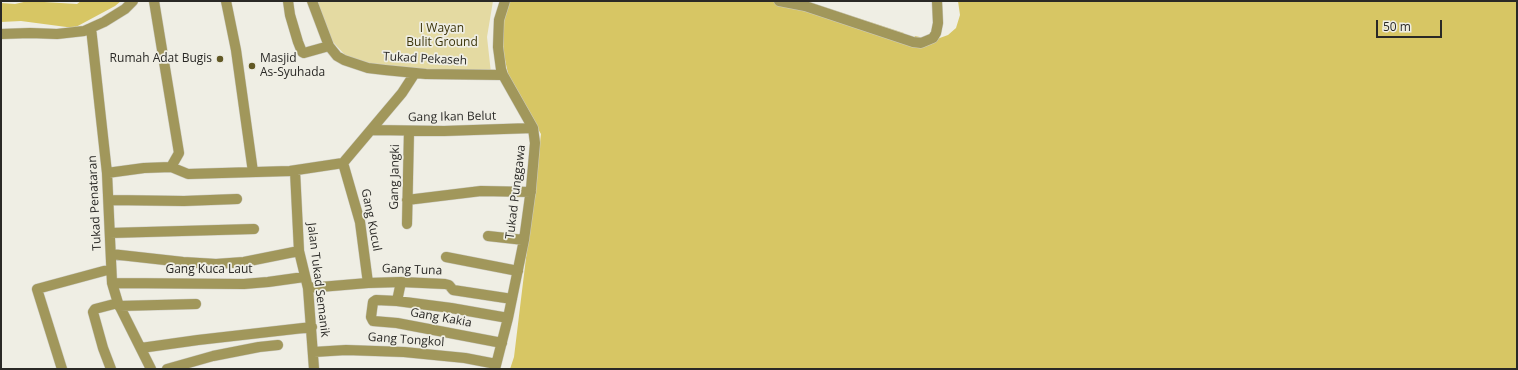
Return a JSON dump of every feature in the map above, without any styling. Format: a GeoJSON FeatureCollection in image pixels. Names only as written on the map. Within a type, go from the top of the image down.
{"type":"FeatureCollection","features":[{"type":"Feature","properties":{"kind":"street"},"geometry":{"type":"LineString","coordinates":[[1,34],[65,34],[91,28],[125,9],[133,1]]}},
{"type":"Feature","properties":{"kind":"street"},"geometry":{"type":"LineString","coordinates":[[154,1],[179,153],[171,167]]}},
{"type":"Feature","properties":{"kind":"street"},"geometry":{"type":"LineString","coordinates":[[226,1],[236,50],[253,172]]}},
{"type":"Feature","properties":{"kind":"street"},"geometry":{"type":"LineString","coordinates":[[288,1],[290,15],[302,52],[304,53],[329,46]]}},
{"type":"Feature","properties":{"kind":"street","name":"Tukad Pekaseh"},"geometry":{"type":"LineString","coordinates":[[312,1],[329,46],[337,56],[355,64],[385,70],[415,73],[503,75]]}},
{"type":"Feature","properties":{"kind":"street","name":"Tukad Punggawa"},"geometry":{"type":"LineString","coordinates":[[496,366],[508,318],[524,240],[531,192],[535,143],[533,128],[503,75],[500,62],[498,42],[499,20],[504,1]]}},
{"type":"Feature","properties":{"kind":"street"},"geometry":{"type":"LineString","coordinates":[[779,1],[804,6],[920,43],[933,38],[936,33],[938,23],[937,1]]}},
{"type":"Feature","properties":{"kind":"street","name":"Tukad Penataran"},"geometry":{"type":"LineString","coordinates":[[91,28],[108,173],[112,283],[118,305],[151,369]]}},
{"type":"Feature","properties":{"kind":"street"},"geometry":{"type":"LineString","coordinates":[[108,173],[144,168],[171,167],[188,174],[295,171],[343,163],[402,93],[415,73]]}},
{"type":"Feature","properties":{"kind":"street","name":"Gang Ikan Belut"},"geometry":{"type":"LineString","coordinates":[[372,130],[409,131],[533,128]]}},
{"type":"Feature","properties":{"kind":"street","name":"Gang Jangki"},"geometry":{"type":"LineString","coordinates":[[407,224],[409,131]]}},
{"type":"Feature","properties":{"kind":"street","name":"Gang Kucul"},"geometry":{"type":"LineString","coordinates":[[343,163],[360,222],[368,283]]}},
{"type":"Feature","properties":{"kind":"street","name":"Jalan Tukad Semanik"},"geometry":{"type":"LineString","coordinates":[[295,171],[299,251],[308,288],[314,352],[314,369]]}},
{"type":"Feature","properties":{"kind":"street"},"geometry":{"type":"LineString","coordinates":[[408,200],[481,191],[531,192]]}},
{"type":"Feature","properties":{"kind":"street"},"geometry":{"type":"LineString","coordinates":[[109,200],[184,201],[237,199]]}},
{"type":"Feature","properties":{"kind":"street"},"geometry":{"type":"LineString","coordinates":[[110,233],[254,229]]}},
{"type":"Feature","properties":{"kind":"street"},"geometry":{"type":"LineString","coordinates":[[488,236],[524,240]]}},
{"type":"Feature","properties":{"kind":"street"},"geometry":{"type":"LineString","coordinates":[[111,254],[216,264],[244,262],[299,251]]}},
{"type":"Feature","properties":{"kind":"street"},"geometry":{"type":"LineString","coordinates":[[446,257],[518,272]]}},
{"type":"Feature","properties":{"kind":"street"},"geometry":{"type":"LineString","coordinates":[[62,369],[37,288],[111,269]]}},
{"type":"Feature","properties":{"kind":"street","name":"Gang Kuca Laut"},"geometry":{"type":"LineString","coordinates":[[112,283],[244,284],[282,281],[304,276]]}},
{"type":"Feature","properties":{"kind":"street"},"geometry":{"type":"LineString","coordinates":[[401,282],[397,301],[451,308],[508,318]]}},
{"type":"Feature","properties":{"kind":"street","name":"Gang Tuna"},"geometry":{"type":"LineString","coordinates":[[308,288],[401,282],[445,284],[450,285],[453,290],[512,299]]}},
{"type":"Feature","properties":{"kind":"street"},"geometry":{"type":"LineString","coordinates":[[451,308],[453,290]]}},
{"type":"Feature","properties":{"kind":"street","name":"Gang Kakia"},"geometry":{"type":"LineString","coordinates":[[397,301],[374,301],[371,317],[375,321],[397,323],[502,343]]}},
{"type":"Feature","properties":{"kind":"street"},"geometry":{"type":"LineString","coordinates":[[112,369],[103,348],[93,312],[96,309],[118,305],[196,304]]}},
{"type":"Feature","properties":{"kind":"street"},"geometry":{"type":"LineString","coordinates":[[141,348],[312,327]]}},
{"type":"Feature","properties":{"kind":"street"},"geometry":{"type":"LineString","coordinates":[[167,369],[213,356],[278,345]]}},
{"type":"Feature","properties":{"kind":"street","name":"Gang Tongkol"},"geometry":{"type":"LineString","coordinates":[[314,352],[346,350],[404,352],[465,358],[496,366]]}},
{"type":"Feature","properties":{"kind":"green space","name":"I Wayan Bulit Ground"},"geometry":{"type":"Polygon","coordinates":[[[316,1],[493,1],[487,37],[491,73],[408,69],[371,64],[345,55],[333,42],[316,1]]]}},
{"type":"Feature","properties":{"kind":"shaded area"},"geometry":{"type":"Polygon","coordinates":[[[28,1],[77,4],[81,1],[121,1],[115,6],[74,28],[21,21],[1,22],[1,3],[15,4],[28,1]]]}},
{"type":"Feature","properties":{"kind":"shaded area"},"geometry":{"type":"Polygon","coordinates":[[[506,1],[806,1],[904,33],[903,37],[913,40],[915,36],[937,39],[948,35],[956,28],[960,15],[958,1],[1517,1],[1517,369],[510,369],[514,357],[541,134],[510,82],[502,47],[506,1]]]}},
{"type":"Feature","properties":{"kind":"place","name":"Rumah Adat Bugis"},"geometry":{"type":"Point","coordinates":[220,59]}},
{"type":"Feature","properties":{"kind":"place","name":"Masjid As-Syuhada"},"geometry":{"type":"Point","coordinates":[252,66]}}]}
